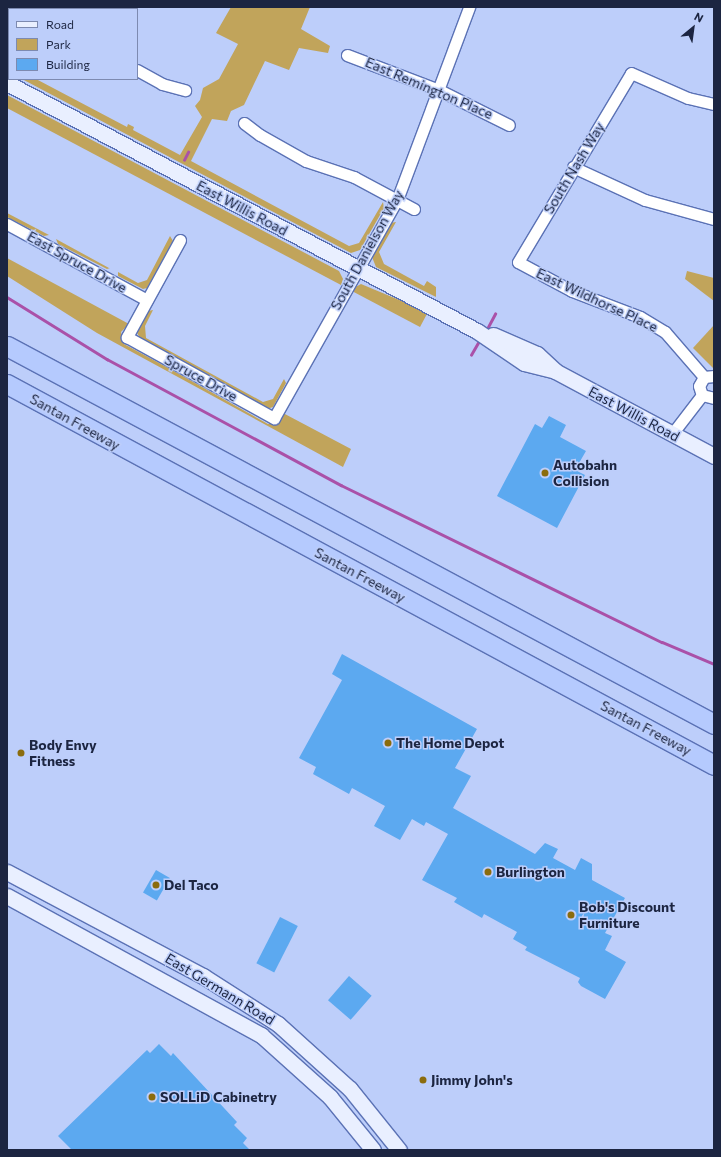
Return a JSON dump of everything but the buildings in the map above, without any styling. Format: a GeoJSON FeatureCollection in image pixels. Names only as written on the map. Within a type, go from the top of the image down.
{"type":"FeatureCollection","features":[{"type":"Feature","properties":{"kind":"highway"},"geometry":{"type":"LineString","coordinates":[[7,333],[65,366],[100,396]]}},
{"type":"Feature","properties":{"kind":"highway"},"geometry":{"type":"LineString","coordinates":[[7,346],[714,724]]}},
{"type":"Feature","properties":{"kind":"highway","name":"Santan Freeway"},"geometry":{"type":"LineString","coordinates":[[7,384],[714,764]]}},
{"type":"Feature","properties":{"kind":"highway"},"geometry":{"type":"LineString","coordinates":[[508,654],[538,680],[714,778]]}},
{"type":"Feature","properties":{"kind":"highway"},"geometry":{"type":"LineString","coordinates":[[622,675],[676,694],[714,713]]}},
{"type":"Feature","properties":{"kind":"main road","name":"East Willis Road"},"geometry":{"type":"LineString","coordinates":[[7,84],[477,331],[537,354],[555,371],[714,456]]}},
{"type":"Feature","properties":{"kind":"main road","name":"East Germann Road"},"geometry":{"type":"LineString","coordinates":[[7,872],[203,976],[278,1024],[350,1089],[399,1150]]}},
{"type":"Feature","properties":{"kind":"main road","name":"East Germann Road"},"geometry":{"type":"LineString","coordinates":[[7,896],[261,1035],[330,1097],[373,1150]]}},
{"type":"Feature","properties":{"kind":"street","name":"South Danielson Way"},"geometry":{"type":"LineString","coordinates":[[274,418],[397,200],[469,7]]}},
{"type":"Feature","properties":{"kind":"street","name":"East Remington Place"},"geometry":{"type":"LineString","coordinates":[[347,55],[439,90],[509,125]]}},
{"type":"Feature","properties":{"kind":"street"},"geometry":{"type":"LineString","coordinates":[[138,71],[162,84],[185,90]]}},
{"type":"Feature","properties":{"kind":"street","name":"South Nash Way"},"geometry":{"type":"LineString","coordinates":[[518,262],[573,167],[631,73],[688,98],[714,104]]}},
{"type":"Feature","properties":{"kind":"street"},"geometry":{"type":"LineString","coordinates":[[244,123],[260,135],[306,161],[354,177],[414,209]]}},
{"type":"Feature","properties":{"kind":"street"},"geometry":{"type":"LineString","coordinates":[[573,167],[646,200],[714,219]]}},
{"type":"Feature","properties":{"kind":"street","name":"East Spruce Drive"},"geometry":{"type":"LineString","coordinates":[[7,224],[147,300]]}},
{"type":"Feature","properties":{"kind":"street"},"geometry":{"type":"LineString","coordinates":[[147,300],[180,240]]}},
{"type":"Feature","properties":{"kind":"street","name":"East Wildhorse Place"},"geometry":{"type":"LineString","coordinates":[[518,262],[572,291],[640,317],[665,332],[709,377]]}},
{"type":"Feature","properties":{"kind":"street","name":"Spruce Drive"},"geometry":{"type":"LineString","coordinates":[[147,300],[127,338],[274,418]]}},
{"type":"Feature","properties":{"kind":"street"},"geometry":{"type":"LineString","coordinates":[[702,395],[699,386],[709,377]]}},
{"type":"Feature","properties":{"kind":"street"},"geometry":{"type":"LineString","coordinates":[[672,434],[702,395]]}},
{"type":"Feature","properties":{"kind":"street"},"geometry":{"type":"LineString","coordinates":[[702,395],[714,398]]}},
{"type":"Feature","properties":{"kind":"green space"},"geometry":{"type":"Polygon","coordinates":[[[231,7],[310,7],[301,29],[330,46],[328,53],[299,48],[289,70],[265,61],[244,105],[231,111],[227,121],[212,119],[191,161],[349,246],[359,243],[383,202],[384,208],[360,250],[351,253],[24,80],[38,80],[127,127],[128,124],[134,127],[133,130],[180,155],[202,117],[195,106],[200,100],[203,88],[219,79],[238,44],[216,33],[231,7]]]}},
{"type":"Feature","properties":{"kind":"green space"},"geometry":{"type":"Polygon","coordinates":[[[7,95],[339,271],[343,279],[341,285],[7,108],[7,95]]]}},
{"type":"Feature","properties":{"kind":"green space"},"geometry":{"type":"Polygon","coordinates":[[[7,213],[49,235],[44,236],[7,217],[7,213]]]}},
{"type":"Feature","properties":{"kind":"green space"},"geometry":{"type":"Polygon","coordinates":[[[396,222],[379,252],[384,264],[424,286],[427,281],[436,287],[436,297],[376,267],[372,257],[390,223],[396,222]]]}},
{"type":"Feature","properties":{"kind":"green space"},"geometry":{"type":"Polygon","coordinates":[[[170,236],[173,241],[147,288],[143,289],[118,276],[118,272],[138,283],[147,280],[170,236]]]}},
{"type":"Feature","properties":{"kind":"green space"},"geometry":{"type":"Polygon","coordinates":[[[56,239],[110,268],[107,269],[58,244],[56,239]]]}},
{"type":"Feature","properties":{"kind":"green space"},"geometry":{"type":"Polygon","coordinates":[[[7,258],[129,324],[121,332],[124,344],[268,424],[279,421],[283,413],[351,449],[343,467],[97,333],[7,276],[7,258]]]}},
{"type":"Feature","properties":{"kind":"green space"},"geometry":{"type":"Polygon","coordinates":[[[687,271],[714,278],[714,301],[685,279],[687,271]]]}},
{"type":"Feature","properties":{"kind":"green space"},"geometry":{"type":"Polygon","coordinates":[[[361,284],[428,312],[420,327],[350,290],[361,284]]]}},
{"type":"Feature","properties":{"kind":"green space"},"geometry":{"type":"Polygon","coordinates":[[[153,310],[145,326],[146,338],[263,402],[273,399],[284,379],[286,383],[273,407],[267,409],[141,340],[136,331],[148,311],[153,310]]]}},
{"type":"Feature","properties":{"kind":"green space"},"geometry":{"type":"Polygon","coordinates":[[[714,325],[714,369],[693,348],[714,325]]]}},
{"type":"Feature","properties":{"kind":"waterway"},"geometry":{"type":"LineString","coordinates":[[184,160],[188,152]]}},
{"type":"Feature","properties":{"kind":"waterway"},"geometry":{"type":"LineString","coordinates":[[7,297],[107,359],[341,485],[662,642],[714,664]]}},
{"type":"Feature","properties":{"kind":"waterway"},"geometry":{"type":"LineString","coordinates":[[488,327],[495,314]]}},
{"type":"Feature","properties":{"kind":"waterway"},"geometry":{"type":"LineString","coordinates":[[471,355],[479,341]]}},
{"type":"Feature","properties":{"kind":"place","name":"Autobahn Collision"},"geometry":{"type":"Point","coordinates":[545,473]}},
{"type":"Feature","properties":{"kind":"place","name":"The Home Depot"},"geometry":{"type":"Point","coordinates":[388,743]}},
{"type":"Feature","properties":{"kind":"place","name":"Body Envy Fitness"},"geometry":{"type":"Point","coordinates":[21,753]}},
{"type":"Feature","properties":{"kind":"place","name":"Burlington"},"geometry":{"type":"Point","coordinates":[488,872]}},
{"type":"Feature","properties":{"kind":"place","name":"Del Taco"},"geometry":{"type":"Point","coordinates":[156,885]}},
{"type":"Feature","properties":{"kind":"place","name":"Bob's Discount Furniture"},"geometry":{"type":"Point","coordinates":[571,915]}},
{"type":"Feature","properties":{"kind":"place","name":"Jimmy John's"},"geometry":{"type":"Point","coordinates":[423,1080]}},
{"type":"Feature","properties":{"kind":"place","name":"SOLLiD Cabinetry"},"geometry":{"type":"Point","coordinates":[152,1097]}}]}
